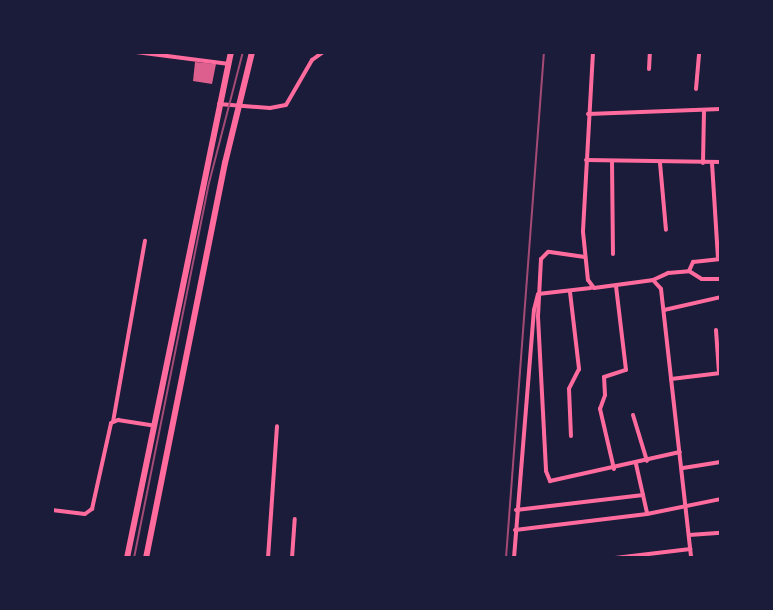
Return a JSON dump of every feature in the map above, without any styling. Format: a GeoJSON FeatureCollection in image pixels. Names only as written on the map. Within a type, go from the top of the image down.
{"type":"FeatureCollection","features":[{"type":"Feature","properties":{"kind":"highway"},"geometry":{"type":"LineString","coordinates":[[127,558],[231,52]]}},
{"type":"Feature","properties":{"kind":"highway"},"geometry":{"type":"LineString","coordinates":[[146,558],[227,154],[252,52]]}},
{"type":"Feature","properties":{"kind":"highway"},"geometry":{"type":"LineString","coordinates":[[209,151],[227,154]]}},
{"type":"Feature","properties":{"kind":"street"},"geometry":{"type":"LineString","coordinates":[[136,52],[229,64]]}},
{"type":"Feature","properties":{"kind":"street"},"geometry":{"type":"LineString","coordinates":[[219,104],[270,108],[286,105],[312,60],[323,52]]}},
{"type":"Feature","properties":{"kind":"street"},"geometry":{"type":"LineString","coordinates":[[591,288],[585,257],[586,160],[593,52]]}},
{"type":"Feature","properties":{"kind":"street"},"geometry":{"type":"LineString","coordinates":[[649,69],[650,52]]}},
{"type":"Feature","properties":{"kind":"street"},"geometry":{"type":"LineString","coordinates":[[696,89],[699,52]]}},
{"type":"Feature","properties":{"kind":"street"},"geometry":{"type":"LineString","coordinates":[[588,114],[721,109]]}},
{"type":"Feature","properties":{"kind":"street"},"geometry":{"type":"LineString","coordinates":[[703,163],[704,110]]}},
{"type":"Feature","properties":{"kind":"street"},"geometry":{"type":"LineString","coordinates":[[586,160],[721,162]]}},
{"type":"Feature","properties":{"kind":"street"},"geometry":{"type":"LineString","coordinates":[[612,161],[613,254]]}},
{"type":"Feature","properties":{"kind":"street"},"geometry":{"type":"LineString","coordinates":[[660,163],[666,230]]}},
{"type":"Feature","properties":{"kind":"street"},"geometry":{"type":"LineString","coordinates":[[689,271],[693,262],[720,259],[712,163]]}},
{"type":"Feature","properties":{"kind":"street"},"geometry":{"type":"LineString","coordinates":[[52,510],[85,514],[92,509],[113,422],[145,241]]}},
{"type":"Feature","properties":{"kind":"street"},"geometry":{"type":"LineString","coordinates":[[514,558],[534,310],[544,254],[585,257]]}},
{"type":"Feature","properties":{"kind":"street"},"geometry":{"type":"LineString","coordinates":[[538,294],[616,286],[689,271],[702,279],[721,279]]}},
{"type":"Feature","properties":{"kind":"street"},"geometry":{"type":"LineString","coordinates":[[653,280],[661,289],[664,310],[691,558]]}},
{"type":"Feature","properties":{"kind":"street"},"geometry":{"type":"LineString","coordinates":[[614,469],[600,409],[605,395],[604,377],[626,370],[616,286]]}},
{"type":"Feature","properties":{"kind":"street"},"geometry":{"type":"LineString","coordinates":[[570,292],[579,369],[569,389],[571,436]]}},
{"type":"Feature","properties":{"kind":"street"},"geometry":{"type":"LineString","coordinates":[[538,294],[550,481],[680,452]]}},
{"type":"Feature","properties":{"kind":"street"},"geometry":{"type":"LineString","coordinates":[[664,310],[721,297]]}},
{"type":"Feature","properties":{"kind":"street"},"geometry":{"type":"LineString","coordinates":[[671,379],[720,373],[716,330]]}},
{"type":"Feature","properties":{"kind":"street"},"geometry":{"type":"LineString","coordinates":[[633,415],[647,461]]}},
{"type":"Feature","properties":{"kind":"street"},"geometry":{"type":"LineString","coordinates":[[113,422],[155,426]]}},
{"type":"Feature","properties":{"kind":"street"},"geometry":{"type":"LineString","coordinates":[[268,558],[277,426]]}},
{"type":"Feature","properties":{"kind":"street"},"geometry":{"type":"LineString","coordinates":[[683,468],[721,462]]}},
{"type":"Feature","properties":{"kind":"street"},"geometry":{"type":"LineString","coordinates":[[636,464],[647,514]]}},
{"type":"Feature","properties":{"kind":"street"},"geometry":{"type":"LineString","coordinates":[[516,510],[643,495]]}},
{"type":"Feature","properties":{"kind":"street"},"geometry":{"type":"LineString","coordinates":[[515,530],[647,514],[721,499]]}},
{"type":"Feature","properties":{"kind":"street"},"geometry":{"type":"LineString","coordinates":[[292,558],[295,519]]}},
{"type":"Feature","properties":{"kind":"street"},"geometry":{"type":"LineString","coordinates":[[689,535],[721,533]]}},
{"type":"Feature","properties":{"kind":"street"},"geometry":{"type":"LineString","coordinates":[[615,558],[690,549]]}},
{"type":"Feature","properties":{"kind":"building"},"geometry":{"type":"Polygon","coordinates":[[[195,62],[216,64],[212,84],[193,81],[195,62]]]}},
{"type":"Feature","properties":{"kind":"railway"},"geometry":{"type":"LineString","coordinates":[[134,558],[209,183],[243,52]]}},
{"type":"Feature","properties":{"kind":"railway"},"geometry":{"type":"LineString","coordinates":[[506,558],[544,52]]}}]}
